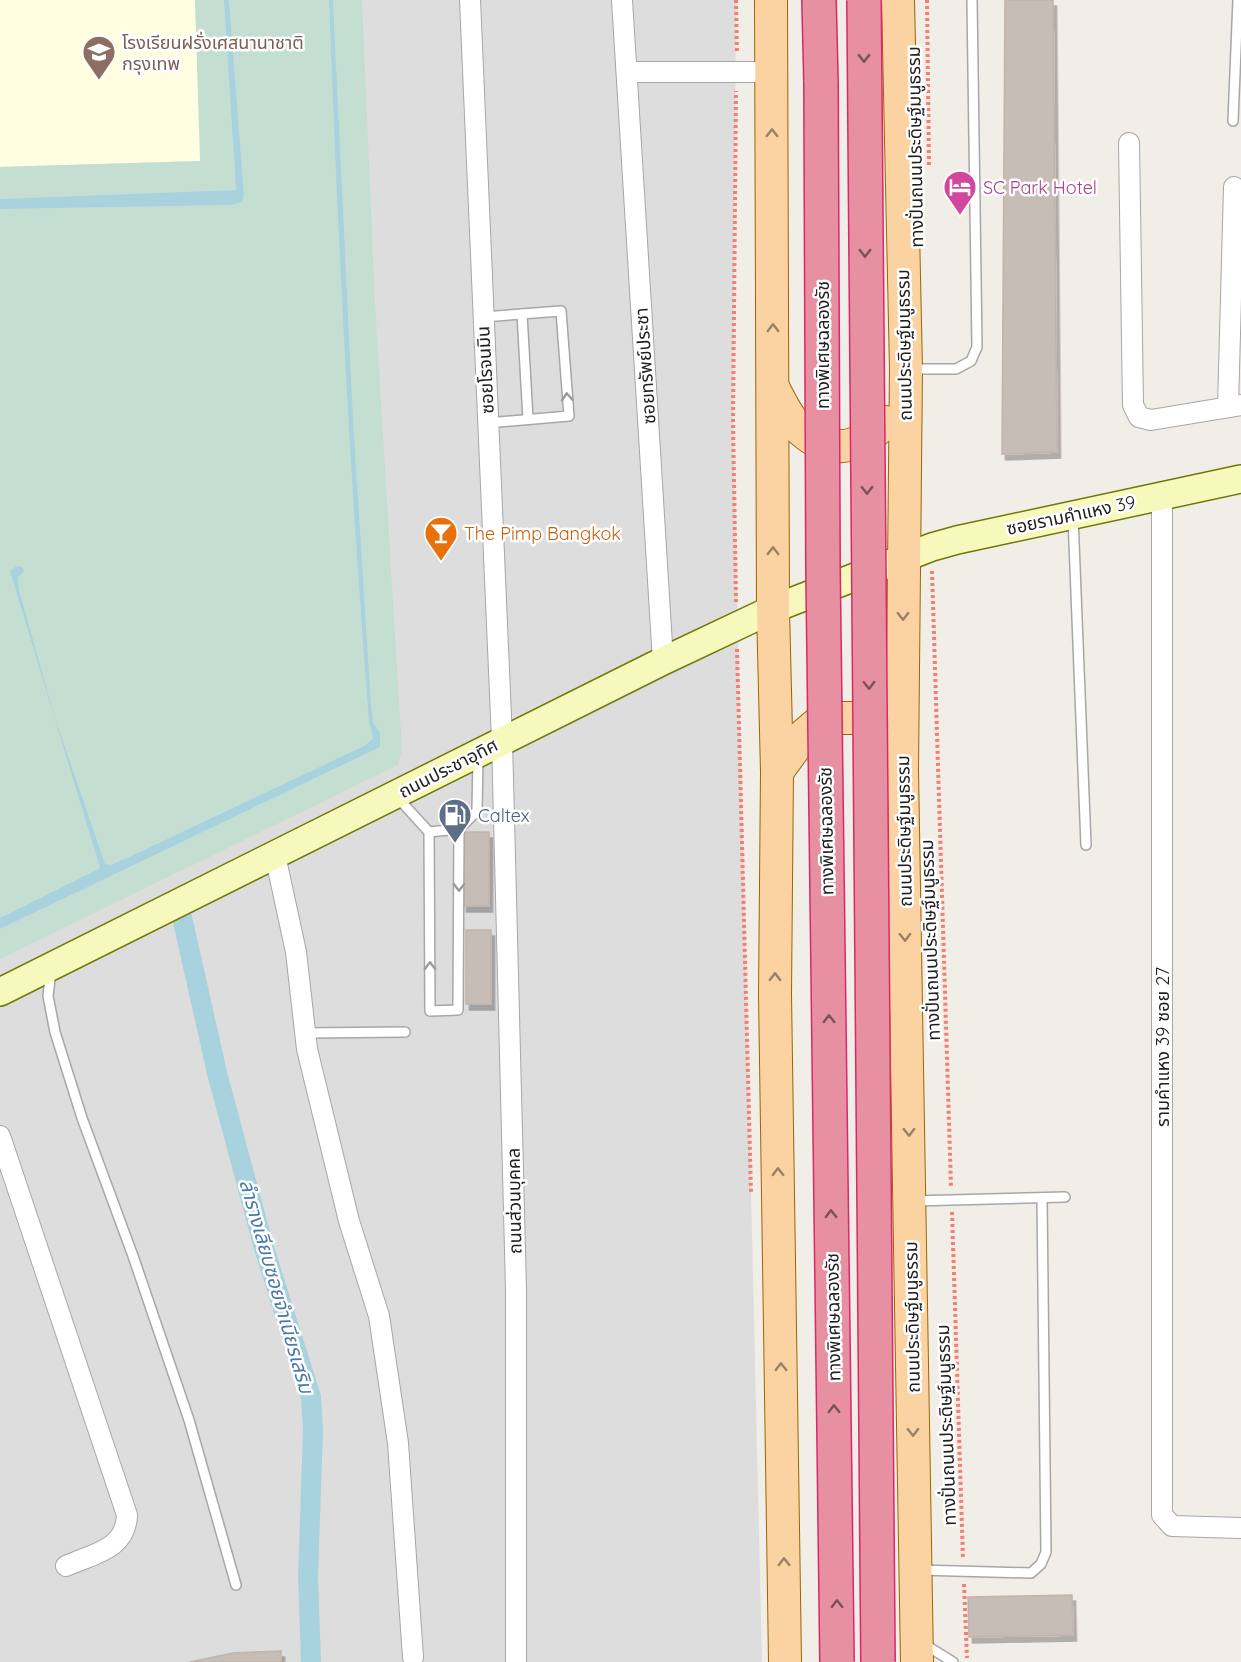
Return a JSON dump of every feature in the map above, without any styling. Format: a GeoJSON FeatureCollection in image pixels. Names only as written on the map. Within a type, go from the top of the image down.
{"type":"FeatureCollection","features":[{"type":"Feature","properties":{"kind":"highway","name":"ทางพิเศษฉลองรัช"},"geometry":{"type":"LineString","coordinates":[[819,0],[823,569],[837,1662]]}},
{"type":"Feature","properties":{"kind":"highway"},"geometry":{"type":"LineString","coordinates":[[864,0],[878,1662]]}},
{"type":"Feature","properties":{"kind":"main road"},"geometry":{"type":"LineString","coordinates":[[771,0],[773,609],[777,772],[775,994],[785,1662]]}},
{"type":"Feature","properties":{"kind":"main road","name":"ถนนประดิษฐ์มนูธรรม"},"geometry":{"type":"LineString","coordinates":[[898,0],[906,374],[918,552],[903,769],[917,1651]]}},
{"type":"Feature","properties":{"kind":"main road"},"geometry":{"type":"LineString","coordinates":[[773,386],[794,423],[808,436],[825,444],[847,447],[876,431],[887,419],[906,374]]}},
{"type":"Feature","properties":{"kind":"main road","name":"ซอยรามคำแหง 39"},"geometry":{"type":"LineString","coordinates":[[918,552],[986,532],[1241,479]]}},
{"type":"Feature","properties":{"kind":"main road","name":"ถนนประชาอุทิศ"},"geometry":{"type":"LineString","coordinates":[[0,992],[663,661],[773,609],[918,552]]}},
{"type":"Feature","properties":{"kind":"main road"},"geometry":{"type":"LineString","coordinates":[[777,772],[804,735],[824,718],[861,718],[890,742],[903,769]]}},
{"type":"Feature","properties":{"kind":"street","name":"ซอยโรจนมิน"},"geometry":{"type":"LineString","coordinates":[[470,0],[502,740]]}},
{"type":"Feature","properties":{"kind":"street","name":"ซอยทรัพย์ประชา"},"geometry":{"type":"LineString","coordinates":[[622,0],[663,661]]}},
{"type":"Feature","properties":{"kind":"street"},"geometry":{"type":"LineString","coordinates":[[627,72],[772,72]]}},
{"type":"Feature","properties":{"kind":"street"},"geometry":{"type":"LineString","coordinates":[[1129,143],[1133,405],[1139,417],[1151,420],[1234,406],[1234,187]]}},
{"type":"Feature","properties":{"kind":"street","name":"รามคำแหง 39 ซอย 27"},"geometry":{"type":"LineString","coordinates":[[1162,496],[1162,1515],[1172,1526],[1241,1528]]}},
{"type":"Feature","properties":{"kind":"street","name":"ถนนส่วนบุคคล"},"geometry":{"type":"LineString","coordinates":[[502,740],[516,1290],[516,1662]]}},
{"type":"Feature","properties":{"kind":"street"},"geometry":{"type":"LineString","coordinates":[[275,855],[296,952],[307,1049],[349,1221],[379,1316],[398,1443],[413,1657]]}},
{"type":"Feature","properties":{"kind":"street"},"geometry":{"type":"LineString","coordinates":[[0,1136],[127,1515],[124,1530],[117,1542],[66,1566]]}},
{"type":"Feature","properties":{"kind":"lane"},"geometry":{"type":"LineString","coordinates":[[906,374],[956,369],[971,362],[978,347],[972,0]]}},
{"type":"Feature","properties":{"kind":"lane"},"geometry":{"type":"LineString","coordinates":[[1233,121],[1238,0]]}},
{"type":"Feature","properties":{"kind":"lane"},"geometry":{"type":"LineString","coordinates":[[483,317],[561,311],[568,416],[487,423]]}},
{"type":"Feature","properties":{"kind":"lane"},"geometry":{"type":"LineString","coordinates":[[522,314],[528,419]]}},
{"type":"Feature","properties":{"kind":"lane"},"geometry":{"type":"LineString","coordinates":[[1073,514],[1086,845]]}},
{"type":"Feature","properties":{"kind":"lane"},"geometry":{"type":"LineString","coordinates":[[429,832],[459,829],[477,811],[477,753]]}},
{"type":"Feature","properties":{"kind":"lane"},"geometry":{"type":"LineString","coordinates":[[395,795],[429,832],[430,1011],[458,1010],[459,829]]}},
{"type":"Feature","properties":{"kind":"lane"},"geometry":{"type":"LineString","coordinates":[[52,966],[48,996],[55,1032],[82,1118],[133,1256],[189,1420],[236,1585]]}},
{"type":"Feature","properties":{"kind":"lane"},"geometry":{"type":"LineString","coordinates":[[305,1033],[405,1032]]}},
{"type":"Feature","properties":{"kind":"lane"},"geometry":{"type":"LineString","coordinates":[[910,1201],[1065,1197]]}},
{"type":"Feature","properties":{"kind":"lane"},"geometry":{"type":"LineString","coordinates":[[915,1570],[1031,1572],[1041,1564],[1046,1552],[1042,1198]]}},
{"type":"Feature","properties":{"kind":"lane"},"geometry":{"type":"LineString","coordinates":[[917,1651],[953,1662]]}},
{"type":"Feature","properties":{"kind":"path"},"geometry":{"type":"LineString","coordinates":[[736,0],[733,421],[751,1198]]}},
{"type":"Feature","properties":{"kind":"path","name":"ทางปั่นถนนประดิษฐ์มนูธรรม"},"geometry":{"type":"LineString","coordinates":[[927,0],[929,178]]}},
{"type":"Feature","properties":{"kind":"path","name":"ทางปั่นถนนประดิษฐ์มนูธรรม"},"geometry":{"type":"LineString","coordinates":[[918,552],[952,1200],[967,1662]]}},
{"type":"Feature","properties":{"kind":"shaded area"},"geometry":{"type":"Polygon","coordinates":[[[0,0],[736,0],[733,421],[762,1662],[0,1662],[0,0]]]}},
{"type":"Feature","properties":{"kind":"shaded area","name":"โรงเรียนฝรั่งเศสนานาชาติ กรุงเทพ"},"geometry":{"type":"Polygon","coordinates":[[[0,0],[195,0],[201,161],[0,167],[0,0]]]}},
{"type":"Feature","properties":{"kind":"shaded area"},"geometry":{"type":"Polygon","coordinates":[[[195,0],[224,0],[236,190],[0,199],[0,167],[200,161],[195,0]]]}},
{"type":"Feature","properties":{"kind":"shaded area"},"geometry":{"type":"Polygon","coordinates":[[[229,0],[329,0],[351,451],[362,632],[369,722],[373,738],[366,745],[127,858],[110,865],[104,864],[55,718],[19,590],[18,577],[24,572],[22,566],[10,571],[100,868],[0,918],[0,209],[231,205],[242,202],[244,195],[229,0]]]}},
{"type":"Feature","properties":{"kind":"shaded area"},"geometry":{"type":"Polygon","coordinates":[[[333,0],[362,0],[375,302],[402,750],[398,765],[0,959],[0,929],[380,747],[380,734],[373,722],[371,705],[353,419],[333,0]]]}},
{"type":"Feature","properties":{"kind":"water"},"geometry":{"type":"Polygon","coordinates":[[[224,0],[229,0],[244,195],[242,202],[231,205],[0,209],[0,199],[236,190],[224,0]]]}},
{"type":"Feature","properties":{"kind":"water"},"geometry":{"type":"Polygon","coordinates":[[[329,0],[333,0],[353,419],[371,705],[373,722],[380,733],[380,747],[0,929],[0,918],[100,868],[10,571],[15,567],[22,566],[24,572],[18,577],[19,590],[55,718],[105,864],[110,865],[127,858],[366,745],[373,738],[369,722],[350,451],[329,0]]]}},
{"type":"Feature","properties":{"kind":"building","name":"SC Park Hotel"},"geometry":{"type":"Polygon","coordinates":[[[1005,0],[1053,0],[1057,452],[1002,454],[1005,0]]]}},
{"type":"Feature","properties":{"kind":"building"},"geometry":{"type":"Polygon","coordinates":[[[463,832],[489,832],[489,906],[463,906],[463,832]]]}},
{"type":"Feature","properties":{"kind":"building"},"geometry":{"type":"Polygon","coordinates":[[[466,930],[491,930],[491,1004],[466,1004],[466,930]]]}},
{"type":"Feature","properties":{"kind":"building"},"geometry":{"type":"Polygon","coordinates":[[[1072,1595],[1073,1635],[969,1637],[968,1597],[1072,1595]]]}},
{"type":"Feature","properties":{"kind":"building"},"geometry":{"type":"Polygon","coordinates":[[[281,1651],[281,1662],[190,1662],[233,1653],[281,1651]]]}},
{"type":"Feature","properties":{"kind":"waterway","name":"ลำรางเลียบซอยจำเนียรเสริม"},"geometry":{"type":"LineString","coordinates":[[182,917],[217,1073],[264,1248],[311,1397],[313,1430],[308,1577],[311,1662]]}},
{"type":"Feature","properties":{"kind":"place","name":"โรงเรียนฝรั่งเศสนานาชาติ กรุงเทพ"},"geometry":{"type":"Point","coordinates":[99,81]}},
{"type":"Feature","properties":{"kind":"place","name":"SC Park Hotel"},"geometry":{"type":"Point","coordinates":[960,216]}},
{"type":"Feature","properties":{"kind":"place","name":"The Pimp Bangkok"},"geometry":{"type":"Point","coordinates":[441,562]}},
{"type":"Feature","properties":{"kind":"place","name":"Caltex"},"geometry":{"type":"Point","coordinates":[455,844]}}]}
